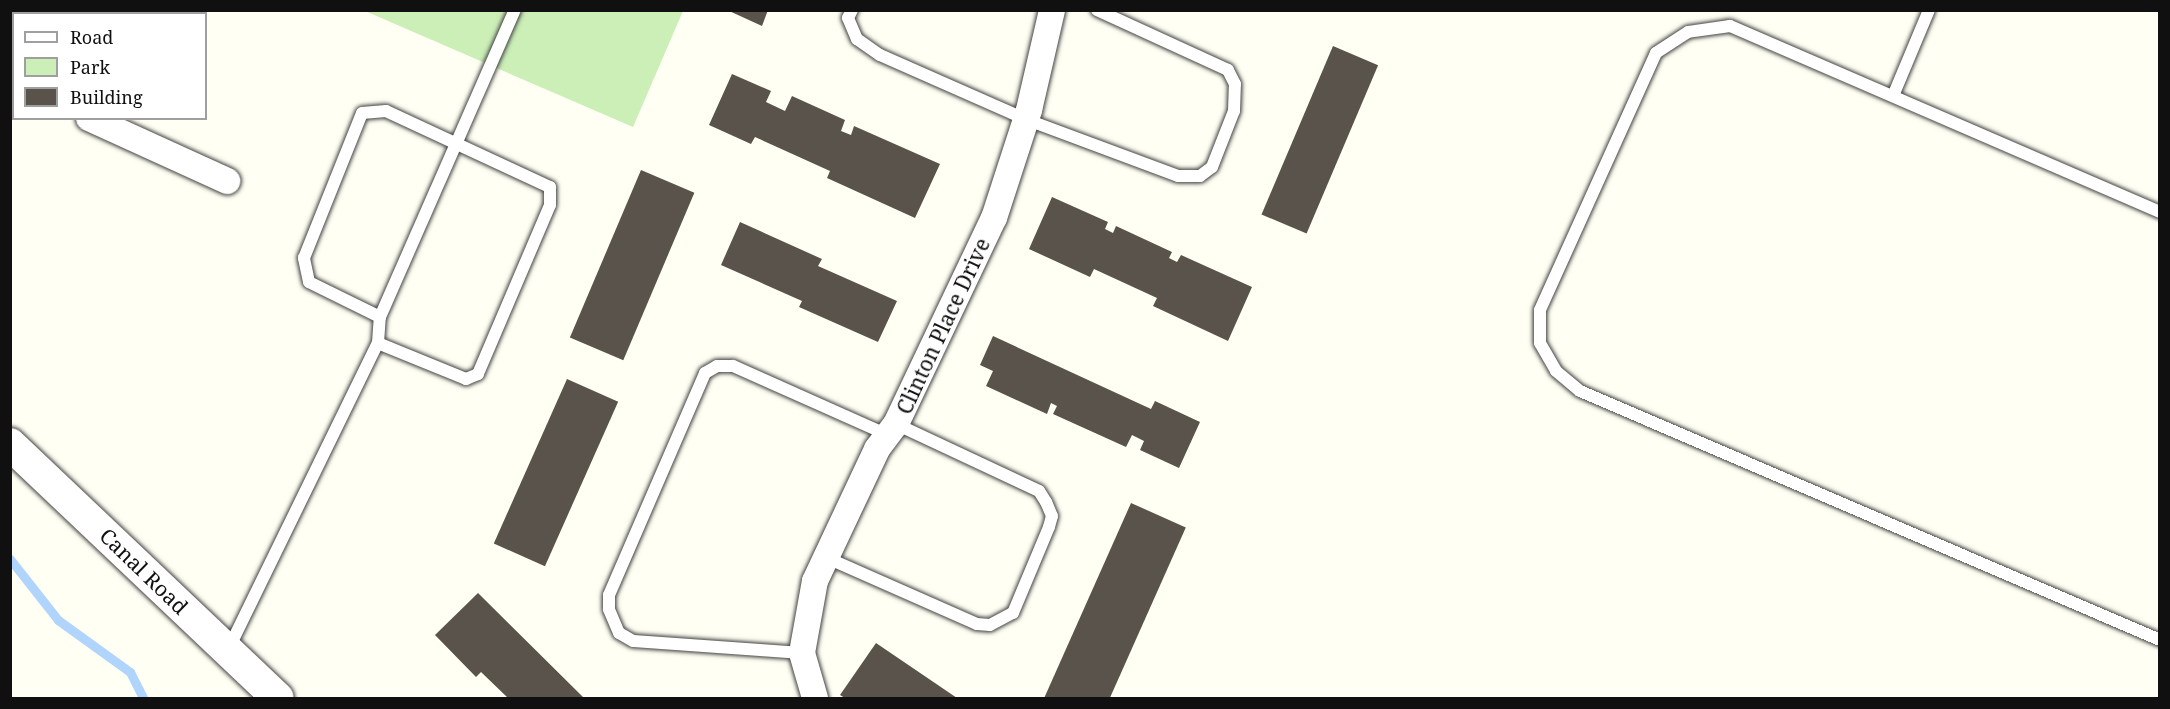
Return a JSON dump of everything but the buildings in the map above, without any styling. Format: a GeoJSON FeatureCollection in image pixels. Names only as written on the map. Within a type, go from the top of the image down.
{"type":"FeatureCollection","features":[{"type":"Feature","properties":{"kind":"street","name":"Clinton Place Drive"},"geometry":{"type":"LineString","coordinates":[[815,699],[802,653],[810,601],[825,557],[891,429],[994,218],[1025,119],[1052,10]]}},
{"type":"Feature","properties":{"kind":"street"},"geometry":{"type":"LineString","coordinates":[[93,120],[227,181]]}},
{"type":"Feature","properties":{"kind":"street","name":"Canal Road"},"geometry":{"type":"LineString","coordinates":[[10,444],[278,699]]}},
{"type":"Feature","properties":{"kind":"lane"},"geometry":{"type":"LineString","coordinates":[[227,651],[378,343],[380,317],[515,10]]}},
{"type":"Feature","properties":{"kind":"lane"},"geometry":{"type":"LineString","coordinates":[[852,10],[851,29],[868,48],[1025,119],[1178,176],[1200,176],[1212,167],[1237,98],[1235,84],[1228,70],[1097,10]]}},
{"type":"Feature","properties":{"kind":"lane"},"geometry":{"type":"LineString","coordinates":[[1893,96],[1929,10]]}},
{"type":"Feature","properties":{"kind":"lane"},"geometry":{"type":"LineString","coordinates":[[2160,212],[1730,26],[1688,32],[1656,52],[1540,310],[1540,343],[1556,371],[1580,391],[2160,640]]}},
{"type":"Feature","properties":{"kind":"lane"},"geometry":{"type":"LineString","coordinates":[[378,343],[466,379],[478,374],[550,205],[550,187],[386,111],[362,113],[304,258],[309,282],[380,317]]}},
{"type":"Feature","properties":{"kind":"lane"},"geometry":{"type":"LineString","coordinates":[[802,653],[633,640],[619,633],[609,609],[609,595],[705,374],[717,366],[733,366],[1039,491],[1052,516],[1013,613],[990,625],[956,618],[825,557]]}},
{"type":"Feature","properties":{"kind":"green space"},"geometry":{"type":"Polygon","coordinates":[[[365,11],[683,11],[633,127],[365,11]]]}},
{"type":"Feature","properties":{"kind":"waterway"},"geometry":{"type":"LineString","coordinates":[[10,559],[58,620],[130,672],[143,698]]}}]}
